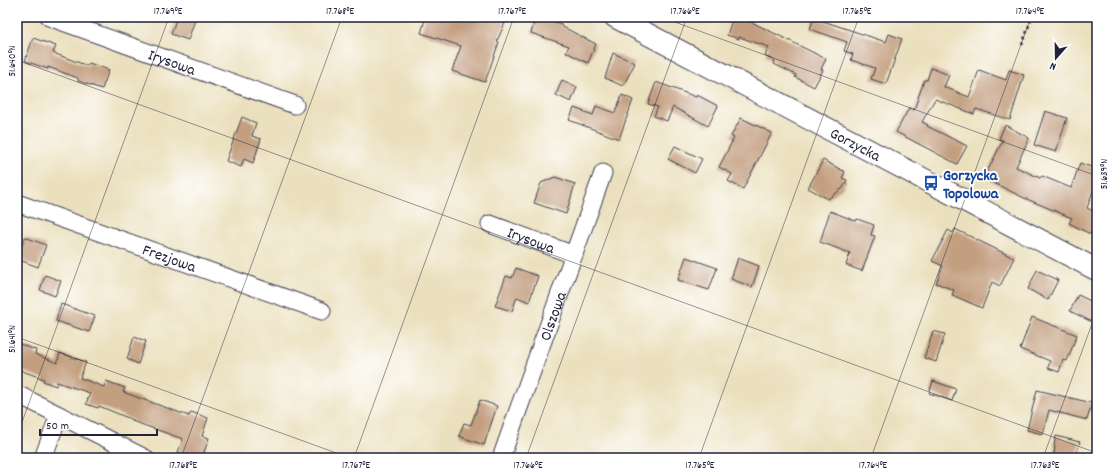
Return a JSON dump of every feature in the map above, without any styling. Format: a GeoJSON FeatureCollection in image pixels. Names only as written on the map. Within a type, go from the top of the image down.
{"type":"FeatureCollection","features":[{"type":"Feature","properties":{"kind":"street","name":"Irysowa"},"geometry":{"type":"LineString","coordinates":[[49,17],[295,105]]}},
{"type":"Feature","properties":{"kind":"street","name":"Gorzycka"},"geometry":{"type":"LineString","coordinates":[[615,17],[1097,270]]}},
{"type":"Feature","properties":{"kind":"street","name":"Olszowa"},"geometry":{"type":"LineString","coordinates":[[501,458],[603,173]]}},
{"type":"Feature","properties":{"kind":"street","name":"Frezjowa"},"geometry":{"type":"LineString","coordinates":[[17,203],[322,311]]}},
{"type":"Feature","properties":{"kind":"street","name":"Irysowa"},"geometry":{"type":"LineString","coordinates":[[490,224],[574,254]]}},
{"type":"Feature","properties":{"kind":"street"},"geometry":{"type":"LineString","coordinates":[[17,394],[145,458]]}},
{"type":"Feature","properties":{"kind":"street"},"geometry":{"type":"LineString","coordinates":[[43,458],[59,415]]}},
{"type":"Feature","properties":{"kind":"path"},"geometry":{"type":"LineString","coordinates":[[1022,44],[1032,17]]}},
{"type":"Feature","properties":{"kind":"building"},"geometry":{"type":"Polygon","coordinates":[[[177,17],[196,17],[188,40],[171,34],[177,17]]]}},
{"type":"Feature","properties":{"kind":"building"},"geometry":{"type":"Polygon","coordinates":[[[426,17],[505,17],[503,22],[505,23],[497,41],[499,42],[485,82],[452,71],[461,46],[421,33],[426,17]]]}},
{"type":"Feature","properties":{"kind":"building"},"geometry":{"type":"Polygon","coordinates":[[[536,17],[542,17],[561,24],[561,26],[596,44],[588,63],[566,52],[569,46],[531,33],[536,17]]]}},
{"type":"Feature","properties":{"kind":"building"},"geometry":{"type":"Polygon","coordinates":[[[733,17],[741,17],[826,59],[821,69],[823,70],[814,87],[795,77],[796,75],[774,64],[775,61],[765,56],[769,47],[739,37],[739,39],[727,35],[733,17]]]}},
{"type":"Feature","properties":{"kind":"building"},"geometry":{"type":"Polygon","coordinates":[[[814,18],[886,42],[889,34],[902,39],[886,84],[871,79],[875,68],[851,60],[853,54],[844,51],[847,42],[810,29],[814,18]]]}},
{"type":"Feature","properties":{"kind":"building"},"geometry":{"type":"Polygon","coordinates":[[[33,38],[56,46],[53,53],[88,66],[89,63],[109,70],[102,89],[78,81],[78,78],[48,67],[48,69],[25,61],[33,38]]]}},
{"type":"Feature","properties":{"kind":"building"},"geometry":{"type":"Polygon","coordinates":[[[613,53],[635,63],[623,86],[605,78],[613,53]]]}},
{"type":"Feature","properties":{"kind":"building"},"geometry":{"type":"Polygon","coordinates":[[[931,68],[949,75],[944,87],[969,97],[979,70],[1006,80],[1009,70],[1024,75],[1010,120],[976,109],[974,114],[935,99],[922,122],[967,146],[957,164],[896,132],[909,108],[914,110],[924,80],[927,80],[931,68]]]}},
{"type":"Feature","properties":{"kind":"building"},"geometry":{"type":"Polygon","coordinates":[[[562,80],[577,87],[571,102],[556,95],[562,80]]]}},
{"type":"Feature","properties":{"kind":"building"},"geometry":{"type":"Polygon","coordinates":[[[656,82],[696,97],[697,95],[718,106],[708,126],[673,107],[667,121],[654,116],[658,107],[648,104],[656,82]]]}},
{"type":"Feature","properties":{"kind":"building"},"geometry":{"type":"Polygon","coordinates":[[[622,95],[633,100],[619,139],[569,120],[574,108],[593,115],[596,106],[615,113],[622,95]]]}},
{"type":"Feature","properties":{"kind":"building"},"geometry":{"type":"Polygon","coordinates":[[[1045,111],[1067,118],[1056,152],[1034,145],[1045,111]]]}},
{"type":"Feature","properties":{"kind":"building"},"geometry":{"type":"Polygon","coordinates":[[[242,117],[256,123],[252,136],[261,139],[253,163],[244,159],[241,167],[226,161],[242,117]]]}},
{"type":"Feature","properties":{"kind":"building"},"geometry":{"type":"Polygon","coordinates":[[[741,118],[772,133],[743,189],[728,181],[732,174],[719,167],[734,138],[731,136],[741,118]]]}},
{"type":"Feature","properties":{"kind":"building"},"geometry":{"type":"Polygon","coordinates":[[[1005,125],[1029,138],[1016,167],[1040,178],[1042,176],[1071,188],[1080,163],[1097,169],[1097,180],[1087,208],[1097,213],[1097,220],[1090,234],[1069,223],[1072,218],[1022,197],[984,178],[1003,140],[999,139],[1005,125]]]}},
{"type":"Feature","properties":{"kind":"building"},"geometry":{"type":"Polygon","coordinates":[[[675,146],[702,159],[695,173],[668,159],[675,146]]]}},
{"type":"Feature","properties":{"kind":"building"},"geometry":{"type":"Polygon","coordinates":[[[823,160],[845,172],[842,178],[847,180],[843,188],[828,199],[808,188],[823,160]]]}},
{"type":"Feature","properties":{"kind":"building"},"geometry":{"type":"Polygon","coordinates":[[[555,177],[575,184],[566,214],[534,203],[541,183],[555,177]]]}},
{"type":"Feature","properties":{"kind":"building"},"geometry":{"type":"Polygon","coordinates":[[[830,211],[856,221],[857,219],[874,225],[871,235],[875,236],[862,271],[846,265],[850,253],[820,242],[830,211]]]}},
{"type":"Feature","properties":{"kind":"building"},"geometry":{"type":"Polygon","coordinates":[[[955,229],[1014,258],[1000,286],[992,282],[982,308],[952,295],[954,290],[936,283],[943,266],[932,261],[948,230],[953,233],[955,229]]]}},
{"type":"Feature","properties":{"kind":"building"},"geometry":{"type":"Polygon","coordinates":[[[25,237],[46,245],[38,267],[17,259],[25,237]]]}},
{"type":"Feature","properties":{"kind":"building"},"geometry":{"type":"Polygon","coordinates":[[[686,257],[717,268],[709,290],[678,280],[686,257]]]}},
{"type":"Feature","properties":{"kind":"building"},"geometry":{"type":"Polygon","coordinates":[[[738,258],[759,266],[752,287],[731,279],[738,258]]]}},
{"type":"Feature","properties":{"kind":"building"},"geometry":{"type":"Polygon","coordinates":[[[516,268],[538,276],[529,302],[517,297],[512,311],[495,306],[506,276],[512,278],[516,268]]]}},
{"type":"Feature","properties":{"kind":"building"},"geometry":{"type":"Polygon","coordinates":[[[1037,270],[1058,280],[1048,300],[1028,289],[1037,270]]]}},
{"type":"Feature","properties":{"kind":"building"},"geometry":{"type":"Polygon","coordinates":[[[45,275],[61,281],[55,296],[40,290],[45,275]]]}},
{"type":"Feature","properties":{"kind":"building"},"geometry":{"type":"Polygon","coordinates":[[[1078,295],[1097,304],[1097,311],[1092,322],[1070,311],[1078,295]]]}},
{"type":"Feature","properties":{"kind":"building"},"geometry":{"type":"Polygon","coordinates":[[[61,304],[95,316],[89,332],[56,321],[61,304]]]}},
{"type":"Feature","properties":{"kind":"building"},"geometry":{"type":"Polygon","coordinates":[[[1032,317],[1077,335],[1067,361],[1063,360],[1059,372],[1048,368],[1050,361],[1020,349],[1032,317]]]}},
{"type":"Feature","properties":{"kind":"building"},"geometry":{"type":"Polygon","coordinates":[[[933,331],[945,334],[936,362],[924,358],[933,331]]]}},
{"type":"Feature","properties":{"kind":"building"},"geometry":{"type":"Polygon","coordinates":[[[134,337],[146,341],[138,364],[127,359],[134,337]]]}},
{"type":"Feature","properties":{"kind":"building"},"geometry":{"type":"Polygon","coordinates":[[[17,343],[36,350],[35,354],[57,363],[60,353],[86,362],[80,378],[104,387],[106,381],[125,388],[123,392],[189,416],[191,412],[208,418],[202,436],[209,438],[202,458],[195,458],[178,452],[183,439],[132,421],[133,420],[99,406],[98,408],[86,404],[90,393],[57,382],[56,386],[43,381],[44,379],[17,369],[17,343]]]}},
{"type":"Feature","properties":{"kind":"building"},"geometry":{"type":"Polygon","coordinates":[[[933,381],[956,389],[952,401],[929,393],[933,381]]]}},
{"type":"Feature","properties":{"kind":"building"},"geometry":{"type":"Polygon","coordinates":[[[1037,390],[1092,403],[1087,420],[1049,410],[1043,434],[1027,430],[1037,390]]]}},
{"type":"Feature","properties":{"kind":"building"},"geometry":{"type":"Polygon","coordinates":[[[480,400],[497,406],[484,445],[459,436],[464,423],[471,425],[480,400]]]}},
{"type":"Feature","properties":{"kind":"building"},"geometry":{"type":"Polygon","coordinates":[[[1056,436],[1080,442],[1075,458],[1053,458],[1056,436]]]}},
{"type":"Feature","properties":{"kind":"place","name":"Gorzycka Topolowa"},"geometry":{"type":"Point","coordinates":[931,183]}}]}
